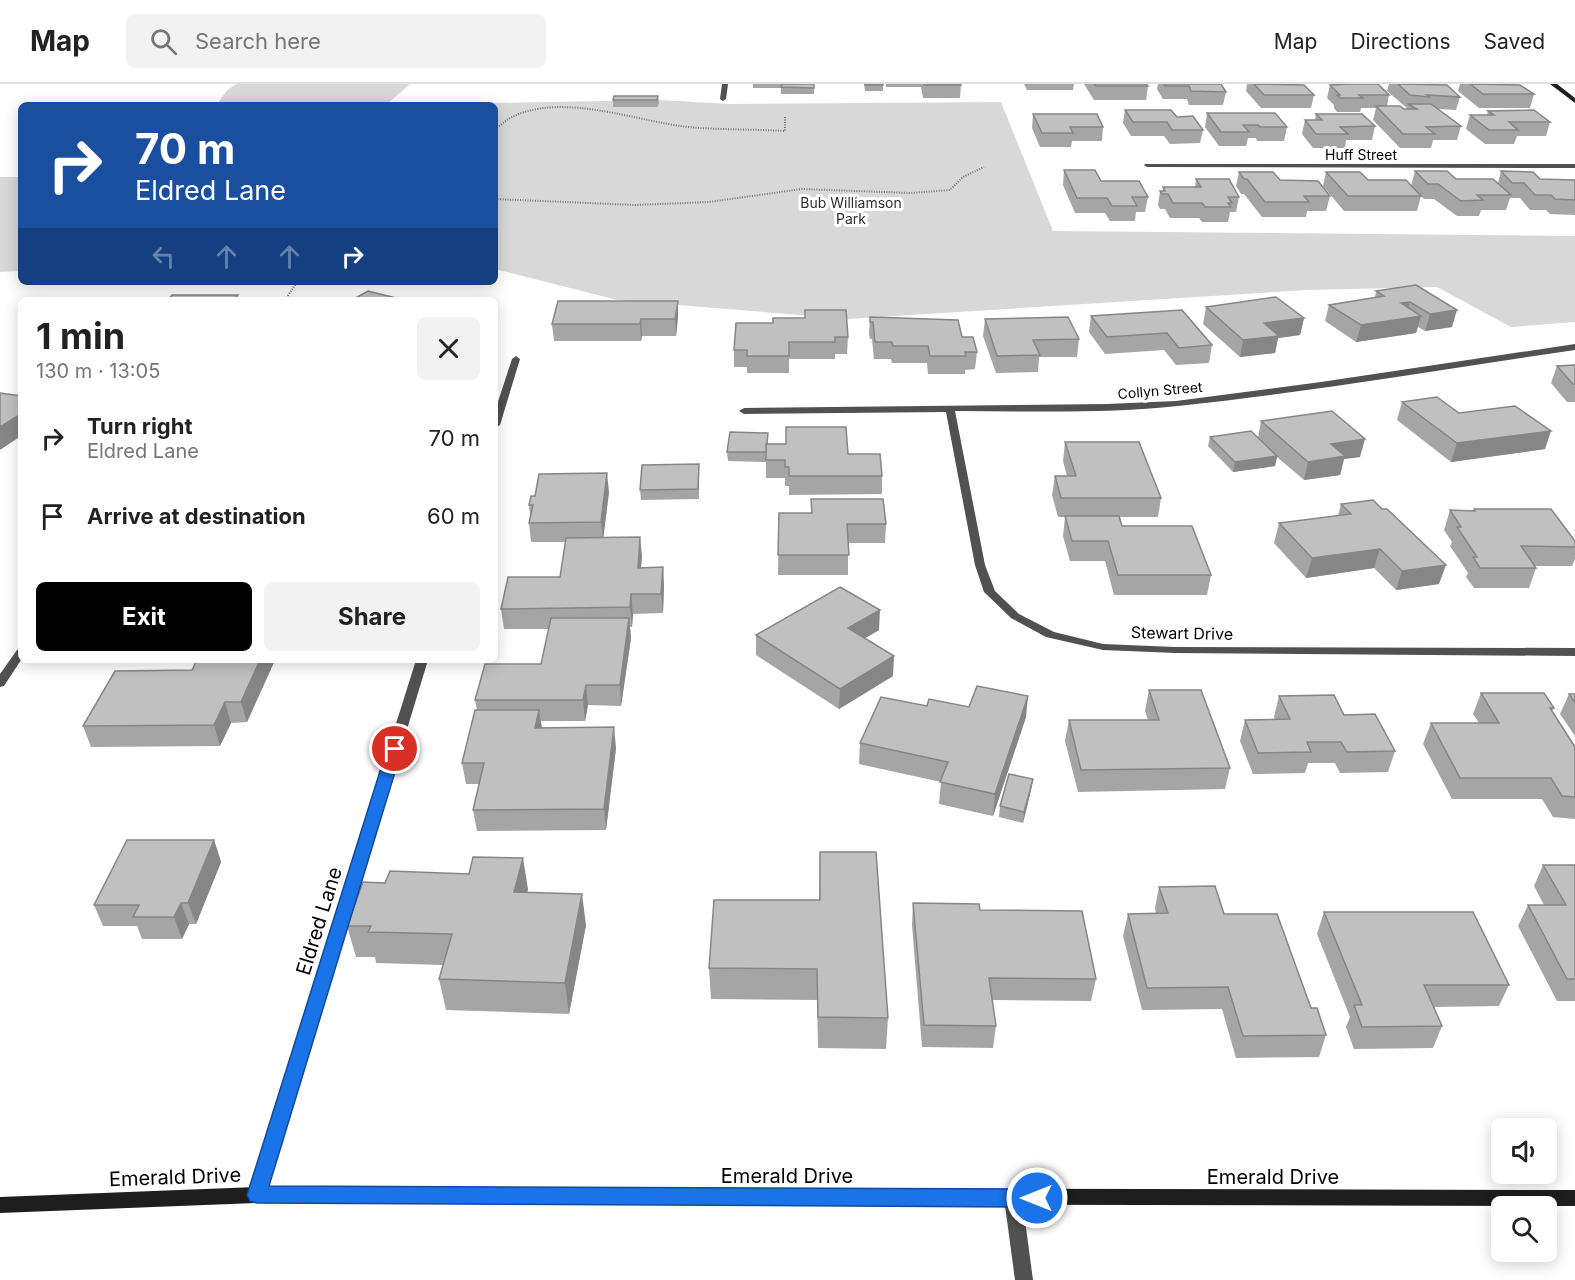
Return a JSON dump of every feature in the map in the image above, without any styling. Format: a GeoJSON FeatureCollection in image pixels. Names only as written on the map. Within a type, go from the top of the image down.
{"type":"FeatureCollection","features":[{"type":"Feature","properties":{"kind":"main road"},"geometry":{"type":"LineString","coordinates":[[1553,84],[1575,101]]}},
{"type":"Feature","properties":{"kind":"main road","name":"Emerald Drive"},"geometry":{"type":"LineString","coordinates":[[0,1205],[257,1195],[1575,1198]]}},
{"type":"Feature","properties":{"kind":"street"},"geometry":{"type":"LineString","coordinates":[[723,99],[725,84]]}},
{"type":"Feature","properties":{"kind":"street","name":"Huff Street"},"geometry":{"type":"LineString","coordinates":[[1148,165],[1575,166]]}},
{"type":"Feature","properties":{"kind":"street","name":"Collyn Street"},"geometry":{"type":"LineString","coordinates":[[744,411],[950,410],[1176,404],[1322,385],[1575,347]]}},
{"type":"Feature","properties":{"kind":"street"},"geometry":{"type":"LineString","coordinates":[[498,415],[516,358]]}},
{"type":"Feature","properties":{"kind":"street","name":"Stewart Drive"},"geometry":{"type":"LineString","coordinates":[[950,410],[980,565],[990,592],[1015,616],[1050,635],[1103,647],[1175,650],[1575,652]]}},
{"type":"Feature","properties":{"kind":"street"},"geometry":{"type":"LineString","coordinates":[[0,683],[18,656]]}},
{"type":"Feature","properties":{"kind":"street","name":"Eldred Lane"},"geometry":{"type":"LineString","coordinates":[[257,1195],[421,663]]}},
{"type":"Feature","properties":{"kind":"street"},"geometry":{"type":"LineString","coordinates":[[1013,1198],[1024,1280]]}},
{"type":"Feature","properties":{"kind":"path"},"geometry":{"type":"LineString","coordinates":[[498,125],[503,119],[525,111],[550,108],[577,108],[656,123],[785,131],[785,117]]}},
{"type":"Feature","properties":{"kind":"path"},"geometry":{"type":"LineString","coordinates":[[498,198],[635,205],[709,202],[801,189],[910,193],[950,190],[963,177],[984,167]]}},
{"type":"Feature","properties":{"kind":"green space"},"geometry":{"type":"Polygon","coordinates":[[[237,84],[410,84],[389,102],[220,102],[231,87],[237,84]]]}},
{"type":"Feature","properties":{"kind":"green space","name":"Bub Williamson Park"},"geometry":{"type":"Polygon","coordinates":[[[659,100],[730,104],[1001,102],[1053,231],[1575,236],[1575,322],[1511,327],[1437,287],[1306,290],[848,319],[617,300],[498,270],[498,103],[659,100]]]}},
{"type":"Feature","properties":{"kind":"green space"},"geometry":{"type":"Polygon","coordinates":[[[0,177],[18,177],[18,271],[0,272],[0,177]]]}},
{"type":"Feature","properties":{"kind":"building"},"geometry":{"type":"Polygon","coordinates":[[[782,84],[814,84],[814,88],[781,87],[782,84]]]}},
{"type":"Feature","properties":{"kind":"building"},"geometry":{"type":"Polygon","coordinates":[[[961,84],[961,85],[924,85],[961,84]]]}},
{"type":"Feature","properties":{"kind":"building"},"geometry":{"type":"Polygon","coordinates":[[[1094,84],[1146,84],[1148,86],[1096,86],[1094,84]]]}},
{"type":"Feature","properties":{"kind":"building"},"geometry":{"type":"Polygon","coordinates":[[[1164,84],[1221,84],[1226,92],[1191,91],[1189,86],[1165,86],[1164,84]]]}},
{"type":"Feature","properties":{"kind":"building"},"geometry":{"type":"Polygon","coordinates":[[[1254,84],[1304,85],[1314,95],[1264,95],[1254,84]]]}},
{"type":"Feature","properties":{"kind":"building"},"geometry":{"type":"Polygon","coordinates":[[[1378,84],[1389,95],[1359,95],[1363,98],[1340,98],[1337,95],[1340,95],[1330,85],[1378,84]]]}},
{"type":"Feature","properties":{"kind":"building"},"geometry":{"type":"Polygon","coordinates":[[[1398,84],[1447,85],[1460,97],[1410,95],[1398,84]]]}},
{"type":"Feature","properties":{"kind":"building"},"geometry":{"type":"Polygon","coordinates":[[[1470,84],[1520,85],[1534,94],[1483,94],[1470,84]]]}},
{"type":"Feature","properties":{"kind":"building"},"geometry":{"type":"Polygon","coordinates":[[[614,96],[658,96],[657,100],[613,100],[614,96]]]}},
{"type":"Feature","properties":{"kind":"building"},"geometry":{"type":"Polygon","coordinates":[[[1408,104],[1431,104],[1461,126],[1426,127],[1435,134],[1403,134],[1376,106],[1417,109],[1408,104]]]}},
{"type":"Feature","properties":{"kind":"building"},"geometry":{"type":"Polygon","coordinates":[[[1125,110],[1171,110],[1177,117],[1193,116],[1203,130],[1172,130],[1167,122],[1133,122],[1125,110]]]}},
{"type":"Feature","properties":{"kind":"building"},"geometry":{"type":"Polygon","coordinates":[[[1534,110],[1550,122],[1509,122],[1518,130],[1489,130],[1470,115],[1494,115],[1488,111],[1534,110]]]}},
{"type":"Feature","properties":{"kind":"building"},"geometry":{"type":"Polygon","coordinates":[[[1207,113],[1275,113],[1287,127],[1243,125],[1249,132],[1221,132],[1207,113]]]}},
{"type":"Feature","properties":{"kind":"building"},"geometry":{"type":"Polygon","coordinates":[[[1033,114],[1097,114],[1103,127],[1070,127],[1073,133],[1042,133],[1033,114]]]}},
{"type":"Feature","properties":{"kind":"building"},"geometry":{"type":"Polygon","coordinates":[[[1316,114],[1362,114],[1375,126],[1340,127],[1348,134],[1316,134],[1305,120],[1322,120],[1316,114]]]}},
{"type":"Feature","properties":{"kind":"building"},"geometry":{"type":"Polygon","coordinates":[[[1064,170],[1095,170],[1101,181],[1139,181],[1148,197],[1132,197],[1137,206],[1112,206],[1107,198],[1077,198],[1064,170]]]}},
{"type":"Feature","properties":{"kind":"building"},"geometry":{"type":"Polygon","coordinates":[[[1415,171],[1447,171],[1456,179],[1493,179],[1511,195],[1477,195],[1483,200],[1461,201],[1438,184],[1428,184],[1415,171]]]}},
{"type":"Feature","properties":{"kind":"building"},"geometry":{"type":"Polygon","coordinates":[[[1501,171],[1533,172],[1540,179],[1575,180],[1575,200],[1555,199],[1551,195],[1535,195],[1524,183],[1512,183],[1501,171]]]}},
{"type":"Feature","properties":{"kind":"building"},"geometry":{"type":"Polygon","coordinates":[[[1239,172],[1273,172],[1280,180],[1318,181],[1330,196],[1304,196],[1309,202],[1265,202],[1239,172]]]}},
{"type":"Feature","properties":{"kind":"building"},"geometry":{"type":"Polygon","coordinates":[[[1326,172],[1360,172],[1368,180],[1406,180],[1421,196],[1348,196],[1326,172]]]}},
{"type":"Feature","properties":{"kind":"building"},"geometry":{"type":"Polygon","coordinates":[[[1196,179],[1229,179],[1239,197],[1228,197],[1232,203],[1228,203],[1231,207],[1205,207],[1202,203],[1173,203],[1168,194],[1162,194],[1160,191],[1165,191],[1163,187],[1201,187],[1196,179]]]}},
{"type":"Feature","properties":{"kind":"building"},"geometry":{"type":"Polygon","coordinates":[[[1416,285],[1457,310],[1430,314],[1410,302],[1401,303],[1421,316],[1361,325],[1329,305],[1384,296],[1376,291],[1416,285]]]}},
{"type":"Feature","properties":{"kind":"building"},"geometry":{"type":"Polygon","coordinates":[[[368,291],[392,297],[357,297],[368,291]]]}},
{"type":"Feature","properties":{"kind":"building"},"geometry":{"type":"Polygon","coordinates":[[[172,295],[238,295],[236,297],[170,297],[172,295]]]}},
{"type":"Feature","properties":{"kind":"building"},"geometry":{"type":"Polygon","coordinates":[[[1276,297],[1304,318],[1264,323],[1279,336],[1243,340],[1206,307],[1276,297]]]}},
{"type":"Feature","properties":{"kind":"building"},"geometry":{"type":"Polygon","coordinates":[[[558,301],[678,301],[675,319],[641,319],[640,324],[552,324],[558,301]]]}},
{"type":"Feature","properties":{"kind":"building"},"geometry":{"type":"Polygon","coordinates":[[[805,310],[846,310],[848,337],[835,337],[835,342],[789,342],[789,356],[747,356],[747,350],[734,350],[736,323],[773,323],[773,318],[805,318],[805,310]]]}},
{"type":"Feature","properties":{"kind":"building"},"geometry":{"type":"Polygon","coordinates":[[[1182,310],[1212,345],[1179,348],[1167,333],[1107,337],[1091,316],[1182,310]]]}},
{"type":"Feature","properties":{"kind":"building"},"geometry":{"type":"Polygon","coordinates":[[[870,317],[958,320],[962,337],[973,337],[977,352],[965,352],[966,356],[930,356],[928,346],[893,346],[892,342],[875,342],[873,322],[870,322],[870,317]]]}},
{"type":"Feature","properties":{"kind":"building"},"geometry":{"type":"Polygon","coordinates":[[[1068,317],[1079,339],[1033,340],[1040,355],[997,356],[985,319],[1068,317]]]}},
{"type":"Feature","properties":{"kind":"building"},"geometry":{"type":"Polygon","coordinates":[[[1575,365],[1575,384],[1573,384],[1557,366],[1575,365]]]}},
{"type":"Feature","properties":{"kind":"building"},"geometry":{"type":"Polygon","coordinates":[[[0,393],[18,396],[18,416],[0,427],[0,393]]]}},
{"type":"Feature","properties":{"kind":"building"},"geometry":{"type":"Polygon","coordinates":[[[1437,397],[1459,413],[1515,406],[1551,431],[1457,443],[1402,402],[1437,397]]]}},
{"type":"Feature","properties":{"kind":"building"},"geometry":{"type":"Polygon","coordinates":[[[1332,411],[1365,439],[1331,444],[1345,456],[1308,462],[1261,421],[1332,411]]]}},
{"type":"Feature","properties":{"kind":"building"},"geometry":{"type":"Polygon","coordinates":[[[786,427],[846,427],[848,454],[880,454],[882,476],[789,476],[789,467],[785,467],[785,460],[766,460],[766,444],[786,444],[786,427]]]}},
{"type":"Feature","properties":{"kind":"building"},"geometry":{"type":"Polygon","coordinates":[[[1251,431],[1277,456],[1235,462],[1210,437],[1251,431]]]}},
{"type":"Feature","properties":{"kind":"building"},"geometry":{"type":"Polygon","coordinates":[[[730,432],[768,433],[766,452],[727,452],[730,432]]]}},
{"type":"Feature","properties":{"kind":"building"},"geometry":{"type":"Polygon","coordinates":[[[1065,442],[1139,442],[1161,498],[1061,498],[1055,476],[1076,476],[1065,442]]]}},
{"type":"Feature","properties":{"kind":"building"},"geometry":{"type":"Polygon","coordinates":[[[699,464],[698,489],[640,490],[642,465],[699,464]]]}},
{"type":"Feature","properties":{"kind":"building"},"geometry":{"type":"Polygon","coordinates":[[[607,473],[601,522],[529,523],[533,505],[529,505],[531,496],[535,496],[539,474],[607,473]]]}},
{"type":"Feature","properties":{"kind":"building"},"geometry":{"type":"Polygon","coordinates":[[[811,499],[883,499],[886,524],[847,524],[849,555],[778,555],[779,513],[812,513],[811,499]]]}},
{"type":"Feature","properties":{"kind":"building"},"geometry":{"type":"Polygon","coordinates":[[[1373,500],[1382,509],[1387,509],[1446,565],[1402,571],[1380,549],[1312,558],[1279,523],[1351,514],[1341,504],[1373,500]]]}},
{"type":"Feature","properties":{"kind":"building"},"geometry":{"type":"Polygon","coordinates":[[[1474,509],[1551,509],[1575,541],[1575,547],[1521,546],[1536,568],[1480,568],[1473,557],[1477,557],[1457,527],[1461,527],[1450,510],[1475,511],[1474,509]]]}},
{"type":"Feature","properties":{"kind":"building"},"geometry":{"type":"Polygon","coordinates":[[[1065,516],[1119,516],[1122,526],[1192,526],[1211,575],[1118,575],[1108,541],[1072,541],[1065,516]]]}},
{"type":"Feature","properties":{"kind":"building"},"geometry":{"type":"Polygon","coordinates":[[[640,537],[638,568],[663,567],[661,594],[631,594],[630,607],[501,609],[508,577],[560,577],[566,538],[640,537]]]}},
{"type":"Feature","properties":{"kind":"building"},"geometry":{"type":"Polygon","coordinates":[[[840,587],[880,610],[848,628],[894,656],[840,689],[756,635],[840,587]]]}},
{"type":"Feature","properties":{"kind":"building"},"geometry":{"type":"Polygon","coordinates":[[[551,618],[629,618],[620,685],[586,685],[583,700],[475,700],[485,664],[541,664],[551,618]]]}},
{"type":"Feature","properties":{"kind":"building"},"geometry":{"type":"Polygon","coordinates":[[[196,663],[259,663],[241,702],[225,702],[214,725],[83,726],[115,671],[192,670],[196,663]]]}},
{"type":"Feature","properties":{"kind":"building"},"geometry":{"type":"Polygon","coordinates":[[[977,686],[1028,696],[995,794],[940,782],[948,762],[860,743],[881,697],[927,706],[929,699],[969,707],[977,686]]]}},
{"type":"Feature","properties":{"kind":"building"},"geometry":{"type":"Polygon","coordinates":[[[1149,690],[1201,690],[1230,768],[1081,770],[1069,720],[1159,720],[1149,690]]]}},
{"type":"Feature","properties":{"kind":"building"},"geometry":{"type":"Polygon","coordinates":[[[1481,693],[1544,693],[1554,708],[1550,708],[1575,747],[1575,797],[1562,796],[1551,778],[1460,778],[1431,723],[1499,723],[1481,693]]]}},
{"type":"Feature","properties":{"kind":"building"},"geometry":{"type":"Polygon","coordinates":[[[1569,694],[1575,694],[1575,702],[1569,694]]]}},
{"type":"Feature","properties":{"kind":"building"},"geometry":{"type":"Polygon","coordinates":[[[1334,695],[1344,715],[1375,714],[1395,751],[1347,752],[1341,742],[1307,742],[1311,752],[1258,753],[1245,720],[1290,719],[1279,696],[1334,695]]]}},
{"type":"Feature","properties":{"kind":"building"},"geometry":{"type":"Polygon","coordinates":[[[475,710],[539,710],[535,728],[614,727],[604,809],[473,810],[484,763],[462,763],[475,710]]]}},
{"type":"Feature","properties":{"kind":"building"},"geometry":{"type":"Polygon","coordinates":[[[1009,774],[1033,779],[1024,812],[1000,806],[1009,774]]]}},
{"type":"Feature","properties":{"kind":"building"},"geometry":{"type":"Polygon","coordinates":[[[127,840],[214,840],[188,903],[181,903],[174,917],[133,917],[139,905],[94,905],[127,840]]]}},
{"type":"Feature","properties":{"kind":"building"},"geometry":{"type":"Polygon","coordinates":[[[820,852],[876,852],[888,1018],[818,1017],[817,969],[709,968],[714,900],[820,900],[820,852]]]}},
{"type":"Feature","properties":{"kind":"building"},"geometry":{"type":"Polygon","coordinates":[[[473,857],[523,858],[514,892],[582,894],[565,983],[439,979],[452,934],[368,932],[371,926],[347,926],[363,882],[385,883],[390,871],[469,874],[473,857]]]}},
{"type":"Feature","properties":{"kind":"building"},"geometry":{"type":"Polygon","coordinates":[[[1543,865],[1575,865],[1575,979],[1567,979],[1528,905],[1566,905],[1543,865]]]}},
{"type":"Feature","properties":{"kind":"building"},"geometry":{"type":"Polygon","coordinates":[[[1215,886],[1224,914],[1277,914],[1311,1008],[1317,1008],[1326,1035],[1243,1036],[1228,987],[1147,988],[1128,914],[1168,913],[1159,887],[1215,886]]]}},
{"type":"Feature","properties":{"kind":"building"},"geometry":{"type":"Polygon","coordinates":[[[913,903],[979,904],[980,910],[1082,911],[1096,979],[989,978],[996,1026],[924,1025],[913,903]]]}},
{"type":"Feature","properties":{"kind":"building"},"geometry":{"type":"Polygon","coordinates":[[[1324,912],[1473,912],[1509,985],[1424,985],[1442,1026],[1362,1027],[1354,1005],[1362,1005],[1324,912]]]}},
{"type":"Feature","properties":{"kind":"route"},"geometry":{"type":"LineString","coordinates":[[395,749],[257,1195],[1037,1198]]}}]}
